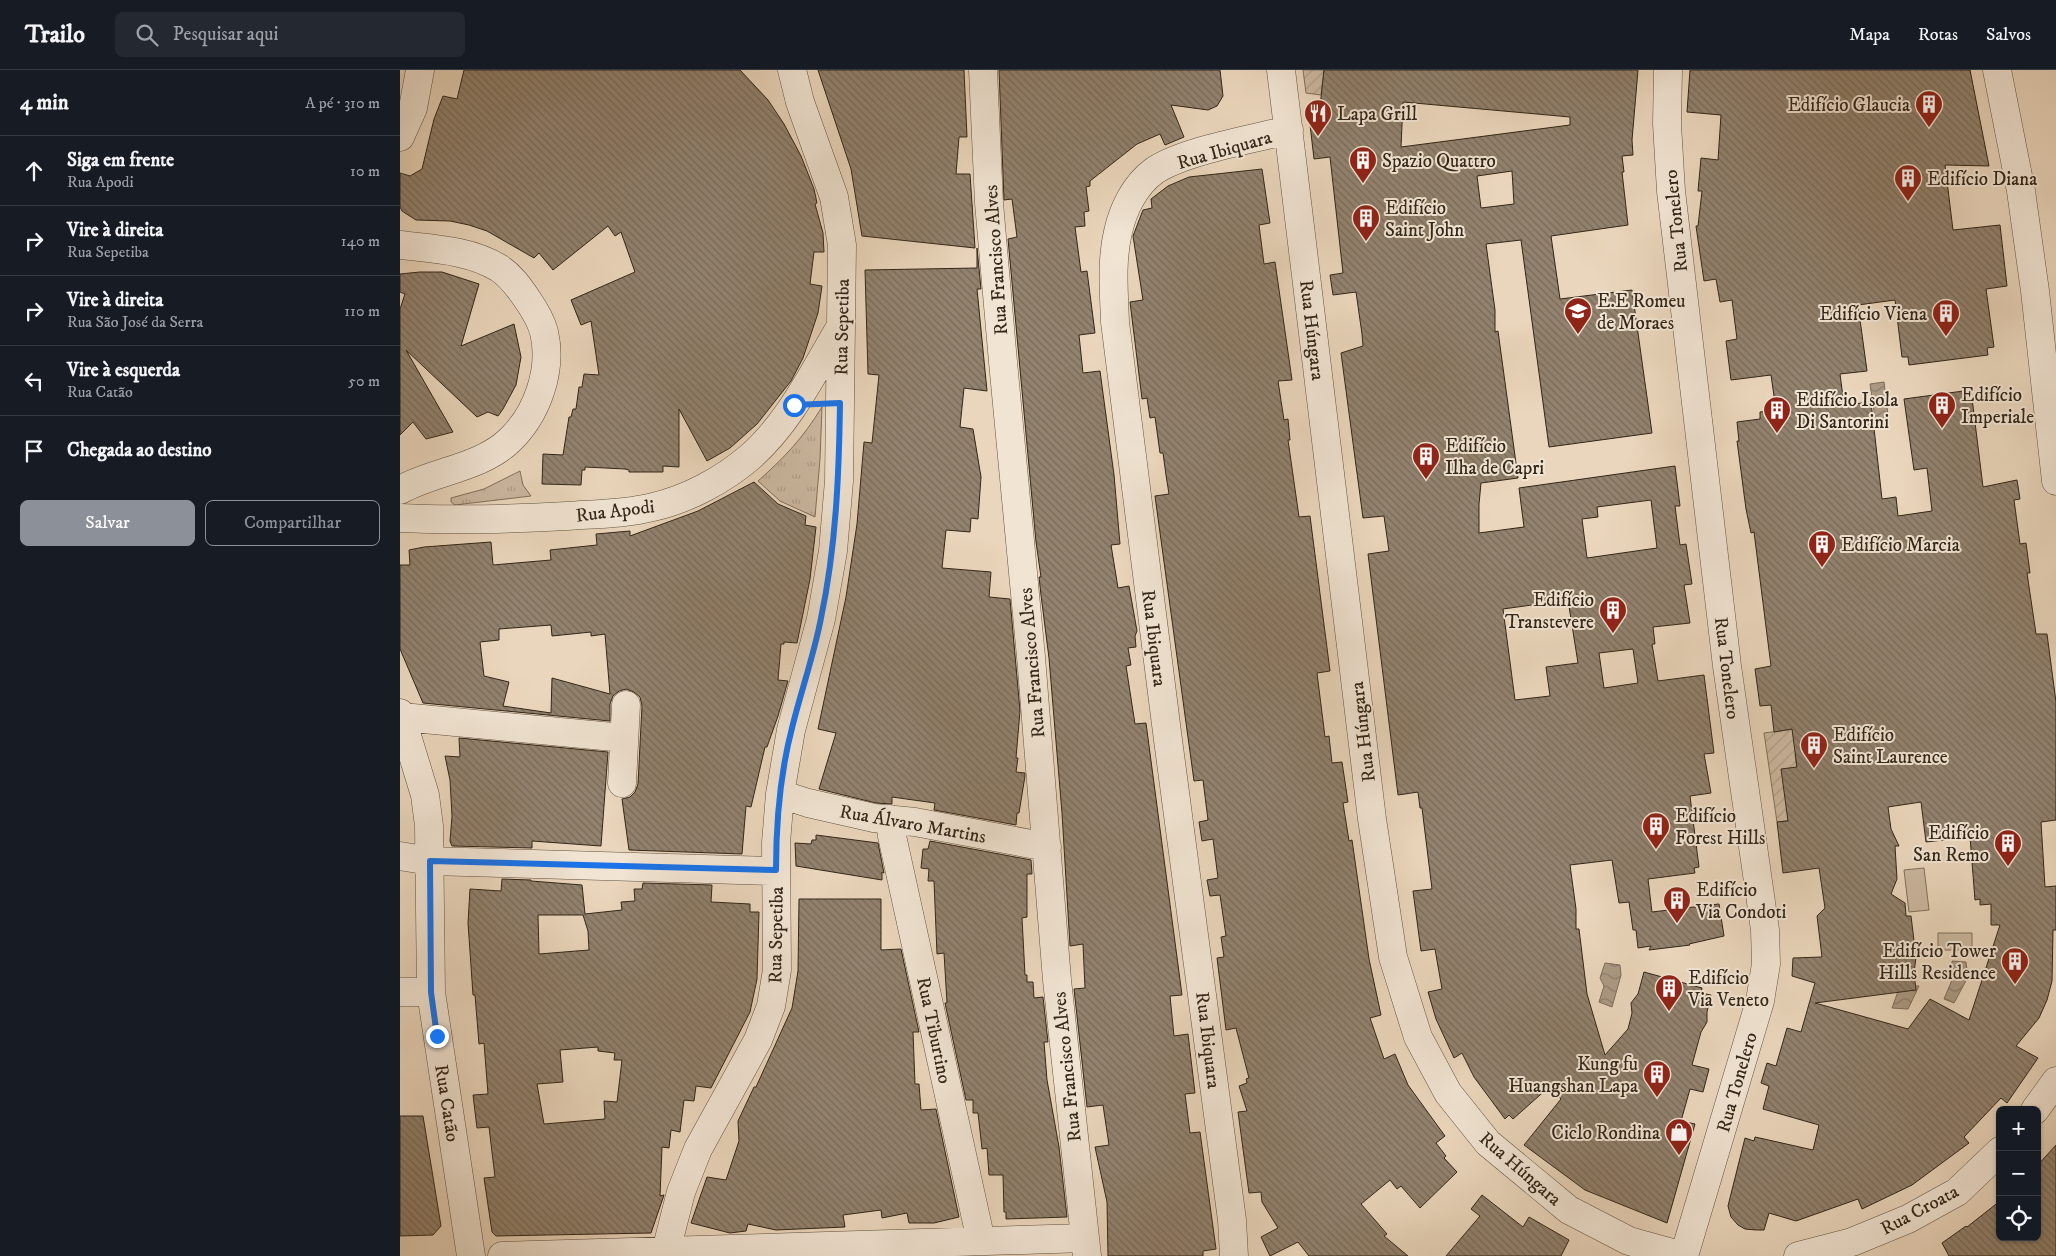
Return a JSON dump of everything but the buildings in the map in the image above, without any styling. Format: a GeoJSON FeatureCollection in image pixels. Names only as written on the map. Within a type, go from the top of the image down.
{"type":"FeatureCollection","features":[{"type":"Feature","properties":{"kind":"street"},"geometry":{"type":"LineString","coordinates":[[400,137],[413,108],[420,70]]}},
{"type":"Feature","properties":{"kind":"street"},"geometry":{"type":"LineString","coordinates":[[771,70],[800,102]]}},
{"type":"Feature","properties":{"kind":"street","name":"Rua Sepetiba"},"geometry":{"type":"LineString","coordinates":[[666,1251],[681,1192],[698,1149],[758,1040],[772,1006],[777,970],[776,843],[780,794],[791,730],[821,619],[833,551],[839,481],[842,245],[834,197],[800,102],[792,70]]}},
{"type":"Feature","properties":{"kind":"street","name":"Rua Francisco Alves"},"geometry":{"type":"LineString","coordinates":[[984,70],[990,213],[1031,657],[1057,980],[1086,1247]]}},
{"type":"Feature","properties":{"kind":"street","name":"Rua Húngara"},"geometry":{"type":"LineString","coordinates":[[1280,70],[1372,819],[1393,957],[1418,1038],[1448,1093],[1488,1143],[1569,1210],[1629,1241],[1684,1256]]}},
{"type":"Feature","properties":{"kind":"street","name":"Rua Tonelero"},"geometry":{"type":"LineString","coordinates":[[1668,70],[1667,124],[1671,191],[1727,666],[1765,930],[1766,964],[1760,1001],[1684,1256]]}},
{"type":"Feature","properties":{"kind":"street"},"geometry":{"type":"LineString","coordinates":[[1997,70],[2021,191],[2034,282],[2056,482]]}},
{"type":"Feature","properties":{"kind":"street","name":"Rua Ibiquara"},"geometry":{"type":"LineString","coordinates":[[1234,1256],[1232,1220],[1200,966],[1168,740],[1116,332],[1113,269],[1118,231],[1131,196],[1154,171],[1186,156],[1288,130]]}},
{"type":"Feature","properties":{"kind":"street"},"geometry":{"type":"LineString","coordinates":[[400,245],[440,249],[473,256],[499,269],[518,284],[534,308],[544,332],[546,351],[539,398],[526,422],[509,442],[483,458],[413,483],[400,490]]}},
{"type":"Feature","properties":{"kind":"street","name":"Rua Apodi"},"geometry":{"type":"LineString","coordinates":[[400,518],[498,520],[610,513],[653,507],[684,497],[722,478],[750,456],[772,433],[794,405],[842,325]]}},
{"type":"Feature","properties":{"kind":"street","name":"Rua Apodi"},"geometry":{"type":"LineString","coordinates":[[816,368],[841,353]]}},
{"type":"Feature","properties":{"kind":"street"},"geometry":{"type":"LineString","coordinates":[[794,405],[840,403]]}},
{"type":"Feature","properties":{"kind":"street"},"geometry":{"type":"LineString","coordinates":[[622,783],[626,705]]}},
{"type":"Feature","properties":{"kind":"street"},"geometry":{"type":"LineString","coordinates":[[401,715],[624,738]]}},
{"type":"Feature","properties":{"kind":"street","name":"Rua Catão"},"geometry":{"type":"LineString","coordinates":[[401,715],[425,795],[429,826],[431,992],[471,1256]]}},
{"type":"Feature","properties":{"kind":"street","name":"Rua Álvaro Martins"},"geometry":{"type":"LineString","coordinates":[[780,794],[808,803],[874,818],[890,819],[1047,847]]}},
{"type":"Feature","properties":{"kind":"street","name":"Rua Tiburtino"},"geometry":{"type":"LineString","coordinates":[[890,819],[892,836],[981,1241]]}},
{"type":"Feature","properties":{"kind":"street"},"geometry":{"type":"LineString","coordinates":[[400,856],[430,861],[776,870]]}},
{"type":"Feature","properties":{"kind":"street"},"geometry":{"type":"LineString","coordinates":[[400,992],[431,992]]}},
{"type":"Feature","properties":{"kind":"street"},"geometry":{"type":"LineString","coordinates":[[2037,1106],[2056,1081]]}},
{"type":"Feature","properties":{"kind":"street","name":"Rua Croata"},"geometry":{"type":"LineString","coordinates":[[1798,1256],[1852,1242],[1908,1219],[1957,1192],[1996,1155]]}},
{"type":"Feature","properties":{"kind":"street"},"geometry":{"type":"LineString","coordinates":[[502,1256],[981,1241],[1086,1247]]}},
{"type":"Feature","properties":{"kind":"green space"},"geometry":{"type":"Polygon","coordinates":[[[1303,70],[1324,70],[1321,95],[1306,93],[1303,70]]]}},
{"type":"Feature","properties":{"kind":"green space"},"geometry":{"type":"Polygon","coordinates":[[[822,407],[815,517],[780,501],[758,481],[793,447],[808,429],[822,407]]]}},
{"type":"Feature","properties":{"kind":"green space"},"geometry":{"type":"Polygon","coordinates":[[[520,471],[523,485],[531,496],[455,505],[451,502],[451,498],[484,489],[520,471]]]}},
{"type":"Feature","properties":{"kind":"green space"},"geometry":{"type":"Polygon","coordinates":[[[1803,728],[1795,755],[1800,792],[1808,818],[1777,822],[1764,733],[1803,728]]]}},
{"type":"Feature","properties":{"kind":"green space"},"geometry":{"type":"Polygon","coordinates":[[[1924,868],[1929,910],[1909,912],[1904,870],[1924,868]]]}},
{"type":"Feature","properties":{"kind":"green space"},"geometry":{"type":"Polygon","coordinates":[[[1938,933],[1972,933],[1972,950],[1938,950],[1938,933]]]}},
{"type":"Feature","properties":{"kind":"water"},"geometry":{"type":"Polygon","coordinates":[[[1884,382],[1889,423],[1876,425],[1870,384],[1884,382]]]}},
{"type":"Feature","properties":{"kind":"water"},"geometry":{"type":"Polygon","coordinates":[[[1952,961],[1966,962],[1968,977],[1954,1003],[1944,999],[1952,980],[1952,961]]]}},
{"type":"Feature","properties":{"kind":"water"},"geometry":{"type":"Polygon","coordinates":[[[1605,963],[1620,965],[1621,975],[1612,1007],[1599,1002],[1604,986],[1600,978],[1605,963]]]}},
{"type":"Feature","properties":{"kind":"water"},"geometry":{"type":"Polygon","coordinates":[[[1900,986],[1919,986],[1908,1009],[1892,1008],[1900,986]]]}},
{"type":"Feature","properties":{"kind":"place","name":"Edifício Glaucia"},"geometry":{"type":"Point","coordinates":[1929,128]}},
{"type":"Feature","properties":{"kind":"place","name":"Lapa Grill"},"geometry":{"type":"Point","coordinates":[1318,137]}},
{"type":"Feature","properties":{"kind":"place","name":"Spazio Quattro"},"geometry":{"type":"Point","coordinates":[1363,184]}},
{"type":"Feature","properties":{"kind":"place","name":"Edifício Diana"},"geometry":{"type":"Point","coordinates":[1908,202]}},
{"type":"Feature","properties":{"kind":"place","name":"Edifício Saint John"},"geometry":{"type":"Point","coordinates":[1366,242]}},
{"type":"Feature","properties":{"kind":"place","name":"E.E Romeu de Moraes"},"geometry":{"type":"Point","coordinates":[1578,335]}},
{"type":"Feature","properties":{"kind":"place","name":"Edifício Viena"},"geometry":{"type":"Point","coordinates":[1946,337]}},
{"type":"Feature","properties":{"kind":"place","name":"Edifício Imperiale"},"geometry":{"type":"Point","coordinates":[1942,429]}},
{"type":"Feature","properties":{"kind":"place","name":"Edifício Isola Di Santorini"},"geometry":{"type":"Point","coordinates":[1777,434]}},
{"type":"Feature","properties":{"kind":"place","name":"Edifício Ilha de Capri"},"geometry":{"type":"Point","coordinates":[1426,480]}},
{"type":"Feature","properties":{"kind":"place","name":"Edifício Marcia"},"geometry":{"type":"Point","coordinates":[1822,568]}},
{"type":"Feature","properties":{"kind":"place","name":"Edifício Transtevere"},"geometry":{"type":"Point","coordinates":[1613,634]}},
{"type":"Feature","properties":{"kind":"place","name":"Edifício Saint Laurence"},"geometry":{"type":"Point","coordinates":[1814,769]}},
{"type":"Feature","properties":{"kind":"place","name":"Edifício Forest Hills"},"geometry":{"type":"Point","coordinates":[1656,850]}},
{"type":"Feature","properties":{"kind":"place","name":"Edifício San Remo"},"geometry":{"type":"Point","coordinates":[2008,867]}},
{"type":"Feature","properties":{"kind":"place","name":"Edifício Via Condoti"},"geometry":{"type":"Point","coordinates":[1677,924]}},
{"type":"Feature","properties":{"kind":"place","name":"Edifício Tower Hills Residence"},"geometry":{"type":"Point","coordinates":[2015,985]}},
{"type":"Feature","properties":{"kind":"place","name":"Edifício Via Veneto"},"geometry":{"type":"Point","coordinates":[1669,1012]}},
{"type":"Feature","properties":{"kind":"place","name":"Kung fu Huangshan Lapa"},"geometry":{"type":"Point","coordinates":[1657,1098]}},
{"type":"Feature","properties":{"kind":"place","name":"Ciclo Rondina"},"geometry":{"type":"Point","coordinates":[1679,1156]}},
{"type":"Feature","properties":{"kind":"route"},"geometry":{"type":"LineString","coordinates":[[437,1036],[431,992],[430,861],[776,870],[780,794],[791,730],[821,619],[833,551],[839,481],[840,403],[794,405]]}}]}
